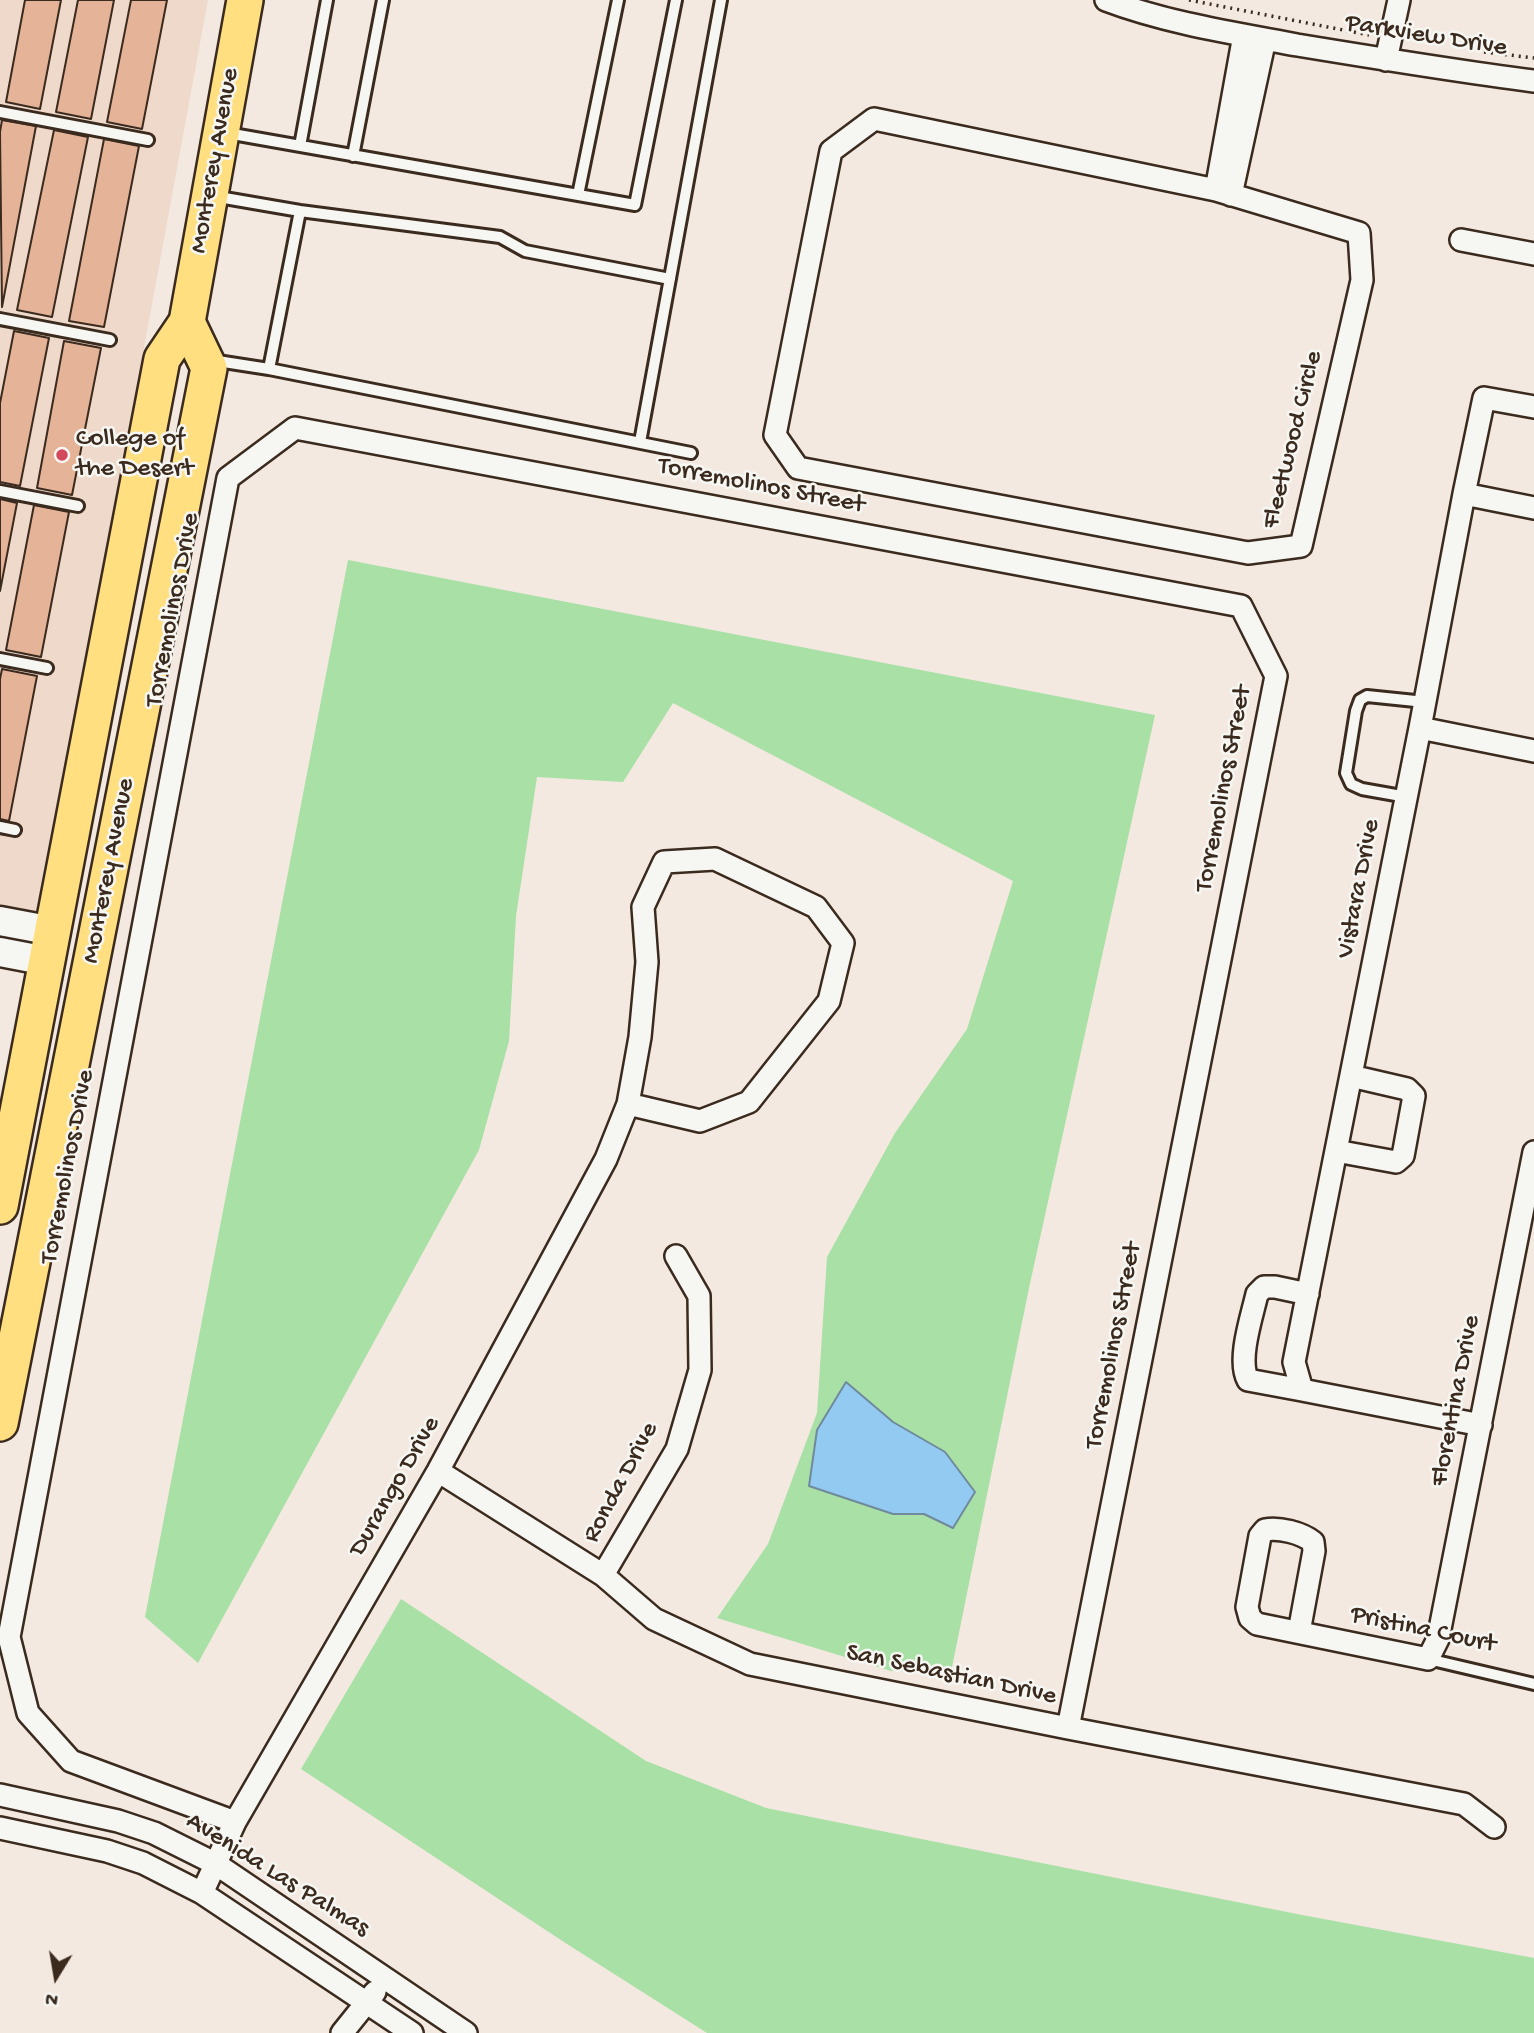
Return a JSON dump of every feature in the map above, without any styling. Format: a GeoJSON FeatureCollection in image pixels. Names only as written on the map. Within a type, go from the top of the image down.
{"type":"FeatureCollection","features":[{"type":"Feature","properties":{"kind":"main road","name":"Monterey Avenue"},"geometry":{"type":"LineString","coordinates":[[0,1206],[162,359],[187,322],[245,0]]}},
{"type":"Feature","properties":{"kind":"main road","name":"Monterey Avenue"},"geometry":{"type":"LineString","coordinates":[[0,1423],[209,368],[187,322]]}},
{"type":"Feature","properties":{"kind":"main road"},"geometry":{"type":"LineString","coordinates":[[27,1284],[19,1228],[23,1181],[39,1108],[64,965],[65,947],[61,936],[50,946]]}},
{"type":"Feature","properties":{"kind":"street","name":"Parkview Drive"},"geometry":{"type":"LineString","coordinates":[[1106,0],[1167,19],[1265,39],[1534,81]]}},
{"type":"Feature","properties":{"kind":"street"},"geometry":{"type":"LineString","coordinates":[[1386,60],[1399,0]]}},
{"type":"Feature","properties":{"kind":"street"},"geometry":{"type":"LineString","coordinates":[[1224,193],[1244,35]]}},
{"type":"Feature","properties":{"kind":"street"},"geometry":{"type":"LineString","coordinates":[[1224,193],[1265,39]]}},
{"type":"Feature","properties":{"kind":"street","name":"Fleetwood Circle"},"geometry":{"type":"LineString","coordinates":[[874,119],[1224,193],[1359,233],[1362,279],[1301,546],[1248,553],[798,468],[775,435],[831,151],[874,119]]}},
{"type":"Feature","properties":{"kind":"street"},"geometry":{"type":"LineString","coordinates":[[1461,240],[1534,254]]}},
{"type":"Feature","properties":{"kind":"street","name":"Vistara Drive"},"geometry":{"type":"LineString","coordinates":[[1301,1390],[1294,1362],[1484,398],[1534,407]]}},
{"type":"Feature","properties":{"kind":"street","name":"Torremolinos Street"},"geometry":{"type":"LineString","coordinates":[[295,428],[1241,606],[1276,676],[1068,1728]]}},
{"type":"Feature","properties":{"kind":"street","name":"Torremolinos Drive"},"geometry":{"type":"LineString","coordinates":[[235,1822],[71,1761],[29,1713],[9,1637],[228,478],[295,428]]}},
{"type":"Feature","properties":{"kind":"street"},"geometry":{"type":"LineString","coordinates":[[1464,494],[1534,508]]}},
{"type":"Feature","properties":{"kind":"street"},"geometry":{"type":"LineString","coordinates":[[1420,728],[1534,751]]}},
{"type":"Feature","properties":{"kind":"street","name":"Durango Drive"},"geometry":{"type":"LineString","coordinates":[[202,1893],[235,1822],[438,1471],[606,1159],[628,1104],[640,1037],[647,962],[643,907],[664,862],[716,859],[816,907],[843,943],[829,1001],[748,1102],[700,1121],[628,1104]]}},
{"type":"Feature","properties":{"kind":"street"},"geometry":{"type":"LineString","coordinates":[[0,921],[50,946]]}},
{"type":"Feature","properties":{"kind":"street"},"geometry":{"type":"LineString","coordinates":[[0,952],[50,946]]}},
{"type":"Feature","properties":{"kind":"street"},"geometry":{"type":"LineString","coordinates":[[1336,1151],[1396,1162],[1404,1156],[1414,1096],[1407,1088],[1351,1076]]}},
{"type":"Feature","properties":{"kind":"street","name":"Florentina Drive"},"geometry":{"type":"LineString","coordinates":[[1428,1659],[1438,1639],[1534,1152]]}},
{"type":"Feature","properties":{"kind":"street","name":"Ronda Drive"},"geometry":{"type":"LineString","coordinates":[[603,1575],[677,1449],[700,1370],[699,1296],[676,1256]]}},
{"type":"Feature","properties":{"kind":"street"},"geometry":{"type":"LineString","coordinates":[[1308,1294],[1275,1287],[1264,1287],[1257,1294],[1244,1357],[1244,1373],[1248,1380],[1481,1425]]}},
{"type":"Feature","properties":{"kind":"street","name":"San Sebastian Drive"},"geometry":{"type":"LineString","coordinates":[[438,1471],[603,1575],[654,1619],[750,1664],[1464,1804],[1494,1827]]}},
{"type":"Feature","properties":{"kind":"street","name":"Pristina Court"},"geometry":{"type":"LineString","coordinates":[[1299,1632],[1314,1551],[1313,1542],[1306,1536],[1265,1530],[1261,1536],[1247,1606],[1250,1618],[1257,1624],[1428,1659]]}},
{"type":"Feature","properties":{"kind":"street","name":"Avenida Las Palmas"},"geometry":{"type":"LineString","coordinates":[[0,1795],[89,1813],[130,1825],[154,1833],[216,1864],[466,2033]]}},
{"type":"Feature","properties":{"kind":"street"},"geometry":{"type":"LineString","coordinates":[[24,1833],[30,1801]]}},
{"type":"Feature","properties":{"kind":"street","name":"Avenida Las Palmas"},"geometry":{"type":"LineString","coordinates":[[0,1828],[107,1851],[143,1863],[202,1893],[412,2033]]}},
{"type":"Feature","properties":{"kind":"street"},"geometry":{"type":"LineString","coordinates":[[342,2033],[384,1979]]}},
{"type":"Feature","properties":{"kind":"lane"},"geometry":{"type":"LineString","coordinates":[[300,146],[327,0]]}},
{"type":"Feature","properties":{"kind":"lane"},"geometry":{"type":"LineString","coordinates":[[353,156],[383,0]]}},
{"type":"Feature","properties":{"kind":"lane"},"geometry":{"type":"LineString","coordinates":[[578,195],[618,0]]}},
{"type":"Feature","properties":{"kind":"lane"},"geometry":{"type":"LineString","coordinates":[[221,132],[635,205],[676,0]]}},
{"type":"Feature","properties":{"kind":"lane"},"geometry":{"type":"LineString","coordinates":[[640,442],[721,0]]}},
{"type":"Feature","properties":{"kind":"lane"},"geometry":{"type":"LineString","coordinates":[[0,112],[148,141]]}},
{"type":"Feature","properties":{"kind":"lane"},"geometry":{"type":"LineString","coordinates":[[209,195],[300,211],[500,237],[525,251],[670,279]]}},
{"type":"Feature","properties":{"kind":"lane"},"geometry":{"type":"LineString","coordinates":[[270,369],[300,211]]}},
{"type":"Feature","properties":{"kind":"lane"},"geometry":{"type":"LineString","coordinates":[[0,319],[110,340]]}},
{"type":"Feature","properties":{"kind":"lane"},"geometry":{"type":"LineString","coordinates":[[205,359],[270,369],[691,453]]}},
{"type":"Feature","properties":{"kind":"lane"},"geometry":{"type":"LineString","coordinates":[[0,491],[78,506]]}},
{"type":"Feature","properties":{"kind":"lane"},"geometry":{"type":"LineString","coordinates":[[0,659],[47,668]]}},
{"type":"Feature","properties":{"kind":"lane"},"geometry":{"type":"LineString","coordinates":[[1406,797],[1362,789],[1351,784],[1346,773],[1356,711],[1360,700],[1367,696],[1425,702]]}},
{"type":"Feature","properties":{"kind":"lane"},"geometry":{"type":"LineString","coordinates":[[0,827],[15,830]]}},
{"type":"Feature","properties":{"kind":"lane","name":"Pristina Court"},"geometry":{"type":"LineString","coordinates":[[1428,1659],[1534,1684]]}},
{"type":"Feature","properties":{"kind":"path"},"geometry":{"type":"LineString","coordinates":[[1189,0],[1335,28]]}},
{"type":"Feature","properties":{"kind":"path"},"geometry":{"type":"LineString","coordinates":[[1483,52],[1534,58]]}},
{"type":"Feature","properties":{"kind":"shaded area","name":"College of the Desert"},"geometry":{"type":"Polygon","coordinates":[[[0,0],[208,0],[39,918],[0,911],[0,0]]]}},
{"type":"Feature","properties":{"kind":"green space"},"geometry":{"type":"Polygon","coordinates":[[[348,560],[1155,715],[1029,1288],[951,1672],[891,1671],[717,1618],[768,1544],[817,1413],[827,1257],[895,1133],[967,1029],[1013,881],[673,703],[623,782],[537,777],[516,916],[509,1041],[479,1150],[198,1663],[145,1617],[348,560]]]}},
{"type":"Feature","properties":{"kind":"green space"},"geometry":{"type":"Polygon","coordinates":[[[401,1599],[646,1761],[766,1808],[1302,1915],[1534,1958],[1534,2033],[707,2033],[301,1769],[401,1599]]]}},
{"type":"Feature","properties":{"kind":"water"},"geometry":{"type":"Polygon","coordinates":[[[846,1382],[893,1422],[945,1452],[975,1492],[953,1528],[924,1514],[893,1514],[809,1486],[817,1430],[846,1382]]]}},
{"type":"Feature","properties":{"kind":"building"},"geometry":{"type":"Polygon","coordinates":[[[25,0],[61,0],[40,109],[6,102],[25,0]]]}},
{"type":"Feature","properties":{"kind":"building"},"geometry":{"type":"Polygon","coordinates":[[[78,0],[114,0],[91,119],[56,112],[78,0]]]}},
{"type":"Feature","properties":{"kind":"building"},"geometry":{"type":"Polygon","coordinates":[[[131,0],[167,0],[142,129],[107,122],[131,0]]]}},
{"type":"Feature","properties":{"kind":"building"},"geometry":{"type":"Polygon","coordinates":[[[2,120],[36,126],[2,307],[0,132],[2,120]]]}},
{"type":"Feature","properties":{"kind":"building"},"geometry":{"type":"Polygon","coordinates":[[[54,130],[88,137],[52,317],[17,310],[54,130]]]}},
{"type":"Feature","properties":{"kind":"building"},"geometry":{"type":"Polygon","coordinates":[[[104,139],[139,146],[104,327],[69,321],[104,139]]]}},
{"type":"Feature","properties":{"kind":"building"},"geometry":{"type":"Polygon","coordinates":[[[14,331],[49,338],[20,486],[0,482],[0,403],[14,331]]]}},
{"type":"Feature","properties":{"kind":"building"},"geometry":{"type":"Polygon","coordinates":[[[64,341],[101,348],[72,495],[37,488],[64,341]]]}},
{"type":"Feature","properties":{"kind":"building"},"geometry":{"type":"Polygon","coordinates":[[[0,499],[17,503],[0,591],[0,499]]]}},
{"type":"Feature","properties":{"kind":"building"},"geometry":{"type":"Polygon","coordinates":[[[34,505],[69,512],[41,657],[6,650],[34,505]]]}},
{"type":"Feature","properties":{"kind":"building"},"geometry":{"type":"Polygon","coordinates":[[[2,669],[37,676],[9,821],[0,819],[2,669]]]}},
{"type":"Feature","properties":{"kind":"place","name":"College of the Desert"},"geometry":{"type":"Point","coordinates":[62,455]}}]}
